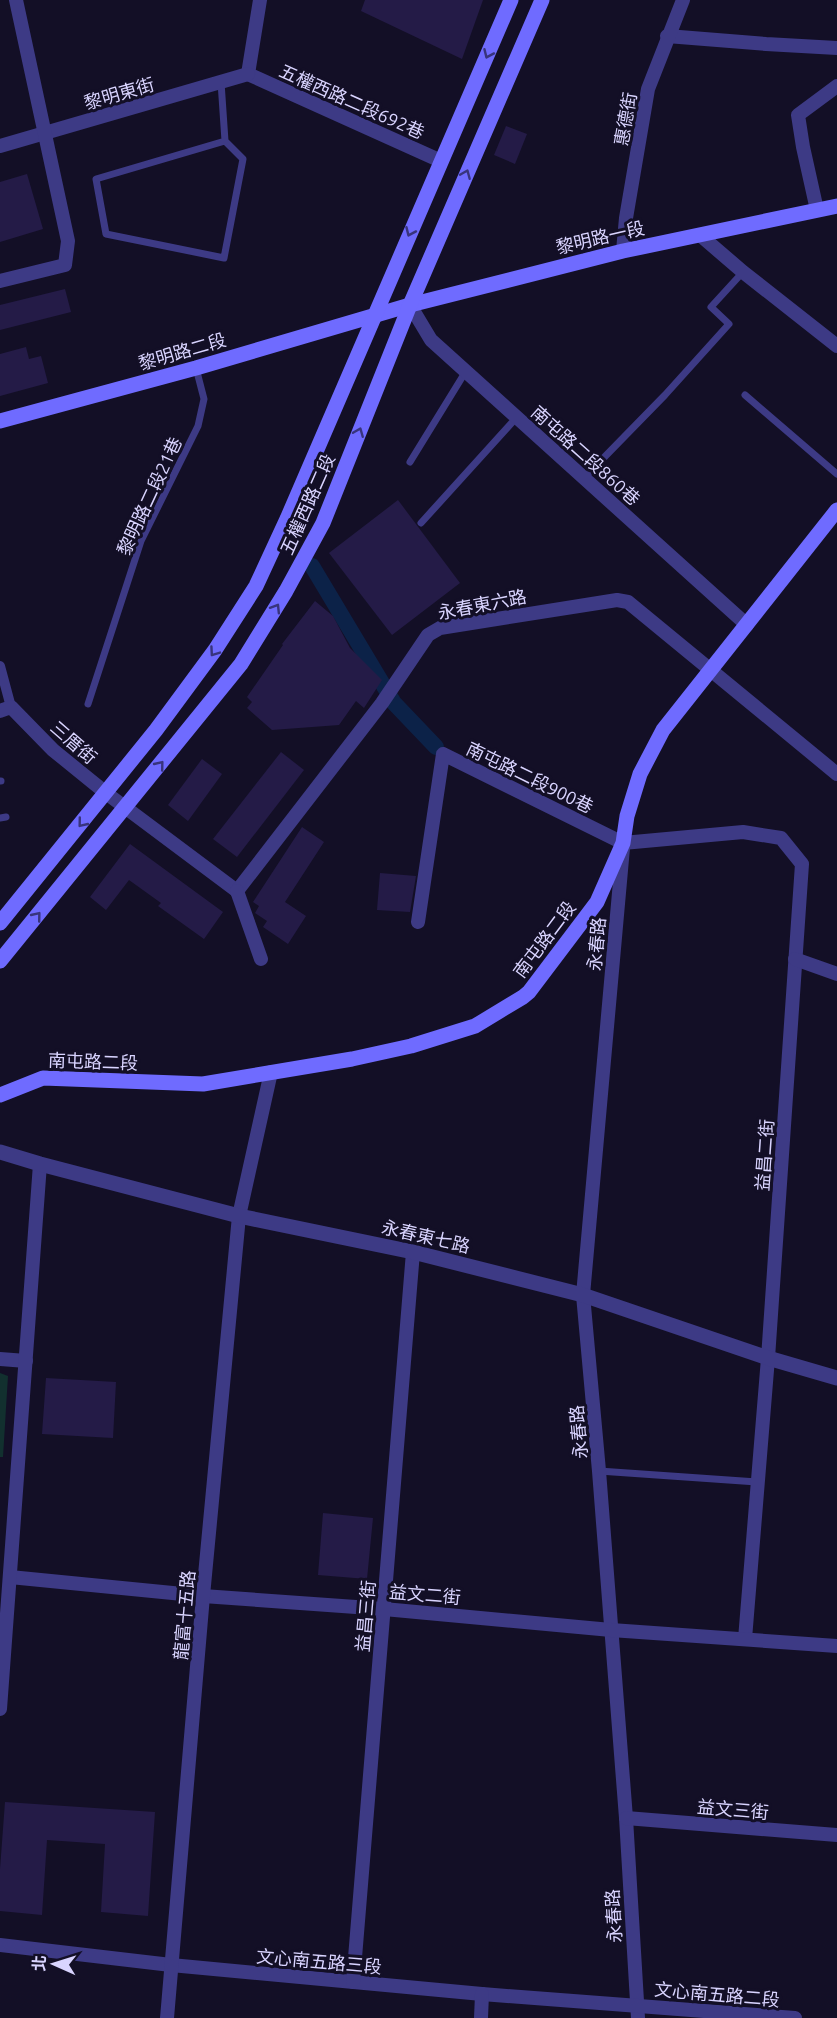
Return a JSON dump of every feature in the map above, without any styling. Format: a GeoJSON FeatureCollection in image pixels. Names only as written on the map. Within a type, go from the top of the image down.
{"type":"FeatureCollection","features":[{"type":"Feature","properties":{"kind":"main road","name":"五權西路二段"},"geometry":{"type":"LineString","coordinates":[[0,923],[156,730],[215,650],[256,586],[512,0]]}},
{"type":"Feature","properties":{"kind":"main road","name":"五權西路二段"},"geometry":{"type":"LineString","coordinates":[[0,961],[241,664],[286,591],[323,523],[410,305],[542,0]]}},
{"type":"Feature","properties":{"kind":"main road","name":"黎明路一段"},"geometry":{"type":"LineString","coordinates":[[374,315],[623,250],[837,206]]}},
{"type":"Feature","properties":{"kind":"main road","name":"黎明路二段"},"geometry":{"type":"LineString","coordinates":[[0,421],[196,368],[374,315]]}},
{"type":"Feature","properties":{"kind":"main road","name":"南屯路二段"},"geometry":{"type":"LineString","coordinates":[[0,1095],[43,1078],[203,1084],[262,1076],[271,1072],[352,1059],[411,1046],[475,1026],[523,997],[597,902],[623,843],[632,797],[646,760],[663,730],[837,510]]}},
{"type":"Feature","properties":{"kind":"street"},"geometry":{"type":"LineString","coordinates":[[0,281],[65,265],[68,241],[16,0]]}},
{"type":"Feature","properties":{"kind":"street"},"geometry":{"type":"LineString","coordinates":[[248,74],[260,0]]}},
{"type":"Feature","properties":{"kind":"street","name":"惠德街"},"geometry":{"type":"LineString","coordinates":[[623,250],[626,218],[648,89],[683,0]]}},
{"type":"Feature","properties":{"kind":"street"},"geometry":{"type":"LineString","coordinates":[[668,36],[837,48]]}},
{"type":"Feature","properties":{"kind":"street","name":"黎明東街"},"geometry":{"type":"LineString","coordinates":[[0,146],[248,74]]}},
{"type":"Feature","properties":{"kind":"street","name":"五權西路二段692巷"},"geometry":{"type":"LineString","coordinates":[[248,74],[441,161]]}},
{"type":"Feature","properties":{"kind":"street"},"geometry":{"type":"LineString","coordinates":[[817,210],[798,115],[837,86]]}},
{"type":"Feature","properties":{"kind":"street"},"geometry":{"type":"LineString","coordinates":[[700,235],[837,346]]}},
{"type":"Feature","properties":{"kind":"street","name":"南屯路二段860巷"},"geometry":{"type":"LineString","coordinates":[[410,305],[430,340],[747,625]]}},
{"type":"Feature","properties":{"kind":"street","name":"永春東六路"},"geometry":{"type":"LineString","coordinates":[[237,891],[382,703],[428,636],[440,628],[617,600],[628,602],[837,774]]}},
{"type":"Feature","properties":{"kind":"street"},"geometry":{"type":"LineString","coordinates":[[0,666],[5,709]]}},
{"type":"Feature","properties":{"kind":"street","name":"三厝街"},"geometry":{"type":"LineString","coordinates":[[5,709],[106,793],[237,891]]}},
{"type":"Feature","properties":{"kind":"street","name":"南屯路二段900巷"},"geometry":{"type":"LineString","coordinates":[[418,922],[443,754],[623,843]]}},
{"type":"Feature","properties":{"kind":"street","name":"益昌二街"},"geometry":{"type":"LineString","coordinates":[[623,843],[743,832],[781,838],[802,864],[768,1358],[745,1639]]}},
{"type":"Feature","properties":{"kind":"street","name":"永春路"},"geometry":{"type":"LineString","coordinates":[[623,843],[583,1295],[626,1818],[637,2012]]}},
{"type":"Feature","properties":{"kind":"street"},"geometry":{"type":"LineString","coordinates":[[237,891],[261,959]]}},
{"type":"Feature","properties":{"kind":"street"},"geometry":{"type":"LineString","coordinates":[[795,959],[837,974]]}},
{"type":"Feature","properties":{"kind":"street","name":"龍富十五路"},"geometry":{"type":"LineString","coordinates":[[167,2018],[203,1596],[239,1216],[271,1072]]}},
{"type":"Feature","properties":{"kind":"street","name":"永春東七路"},"geometry":{"type":"LineString","coordinates":[[0,1152],[239,1216],[413,1252],[583,1295],[768,1358],[837,1378]]}},
{"type":"Feature","properties":{"kind":"street"},"geometry":{"type":"LineString","coordinates":[[0,1709],[40,1164]]}},
{"type":"Feature","properties":{"kind":"street","name":"益昌三街"},"geometry":{"type":"LineString","coordinates":[[353,1982],[413,1252]]}},
{"type":"Feature","properties":{"kind":"street"},"geometry":{"type":"LineString","coordinates":[[0,1359],[26,1360]]}},
{"type":"Feature","properties":{"kind":"street","name":"益文二街"},"geometry":{"type":"LineString","coordinates":[[10,1577],[203,1596],[384,1609],[611,1630],[837,1646]]}},
{"type":"Feature","properties":{"kind":"street","name":"益文三街"},"geometry":{"type":"LineString","coordinates":[[626,1818],[837,1835]]}},
{"type":"Feature","properties":{"kind":"street","name":"文心南五路三段"},"geometry":{"type":"LineString","coordinates":[[0,1945],[171,1965],[482,1994],[637,2012]]}},
{"type":"Feature","properties":{"kind":"street"},"geometry":{"type":"LineString","coordinates":[[480,2018],[482,1994]]}},
{"type":"Feature","properties":{"kind":"street","name":"文心南五路二段"},"geometry":{"type":"LineString","coordinates":[[637,2012],[795,2018]]}},
{"type":"Feature","properties":{"kind":"lane"},"geometry":{"type":"LineString","coordinates":[[221,82],[225,141],[243,159],[224,258],[106,234],[96,179],[225,141]]}},
{"type":"Feature","properties":{"kind":"lane"},"geometry":{"type":"LineString","coordinates":[[584,478],[665,395],[729,324],[711,307],[744,272]]}},
{"type":"Feature","properties":{"kind":"lane","name":"黎明路二段21巷"},"geometry":{"type":"LineString","coordinates":[[88,704],[141,540],[198,426],[204,399],[196,368]]}},
{"type":"Feature","properties":{"kind":"lane"},"geometry":{"type":"LineString","coordinates":[[410,462],[466,371]]}},
{"type":"Feature","properties":{"kind":"lane"},"geometry":{"type":"LineString","coordinates":[[745,395],[837,474]]}},
{"type":"Feature","properties":{"kind":"lane"},"geometry":{"type":"LineString","coordinates":[[421,523],[517,417]]}},
{"type":"Feature","properties":{"kind":"lane"},"geometry":{"type":"LineString","coordinates":[[599,1472],[758,1482]]}},
{"type":"Feature","properties":{"kind":"green space"},"geometry":{"type":"Polygon","coordinates":[[[0,1373],[8,1376],[3,1457],[0,1457],[0,1373]]]}},
{"type":"Feature","properties":{"kind":"building"},"geometry":{"type":"Polygon","coordinates":[[[365,0],[483,0],[462,59],[361,11],[365,0]]]}},
{"type":"Feature","properties":{"kind":"building"},"geometry":{"type":"Polygon","coordinates":[[[506,126],[527,134],[515,164],[494,155],[506,126]]]}},
{"type":"Feature","properties":{"kind":"building"},"geometry":{"type":"Polygon","coordinates":[[[27,174],[43,229],[0,242],[0,182],[27,174]]]}},
{"type":"Feature","properties":{"kind":"building"},"geometry":{"type":"Polygon","coordinates":[[[65,289],[71,312],[0,330],[0,305],[65,289]]]}},
{"type":"Feature","properties":{"kind":"building"},"geometry":{"type":"Polygon","coordinates":[[[26,347],[29,359],[41,356],[48,383],[0,396],[0,354],[26,347]]]}},
{"type":"Feature","properties":{"kind":"building"},"geometry":{"type":"Polygon","coordinates":[[[398,500],[460,583],[392,635],[329,553],[398,500]]]}},
{"type":"Feature","properties":{"kind":"building"},"geometry":{"type":"Polygon","coordinates":[[[315,601],[333,616],[350,648],[382,680],[364,708],[356,701],[339,725],[272,730],[247,708],[252,702],[247,697],[282,644],[315,601]]]}},
{"type":"Feature","properties":{"kind":"building"},"geometry":{"type":"Polygon","coordinates":[[[281,752],[304,770],[237,857],[213,839],[281,752]]]}},
{"type":"Feature","properties":{"kind":"building"},"geometry":{"type":"Polygon","coordinates":[[[202,759],[222,774],[188,821],[168,805],[202,759]]]}},
{"type":"Feature","properties":{"kind":"building"},"geometry":{"type":"Polygon","coordinates":[[[302,827],[324,842],[285,902],[306,916],[288,944],[263,927],[267,921],[255,913],[259,906],[253,902],[302,827]]]}},
{"type":"Feature","properties":{"kind":"building"},"geometry":{"type":"Polygon","coordinates":[[[130,844],[223,912],[204,939],[158,906],[161,903],[129,880],[106,910],[90,897],[130,844]]]}},
{"type":"Feature","properties":{"kind":"building"},"geometry":{"type":"Polygon","coordinates":[[[380,873],[416,876],[410,912],[377,910],[380,873]]]}},
{"type":"Feature","properties":{"kind":"building"},"geometry":{"type":"Polygon","coordinates":[[[46,1378],[116,1382],[113,1438],[42,1434],[46,1378]]]}},
{"type":"Feature","properties":{"kind":"building"},"geometry":{"type":"Polygon","coordinates":[[[323,1513],[373,1518],[367,1579],[318,1575],[323,1513]]]}},
{"type":"Feature","properties":{"kind":"building"},"geometry":{"type":"Polygon","coordinates":[[[5,1802],[155,1812],[148,1916],[101,1912],[105,1844],[47,1840],[42,1915],[0,1911],[0,1869],[5,1802]]]}},
{"type":"Feature","properties":{"kind":"waterway"},"geometry":{"type":"LineString","coordinates":[[312,566],[394,703],[436,747]]}}]}
